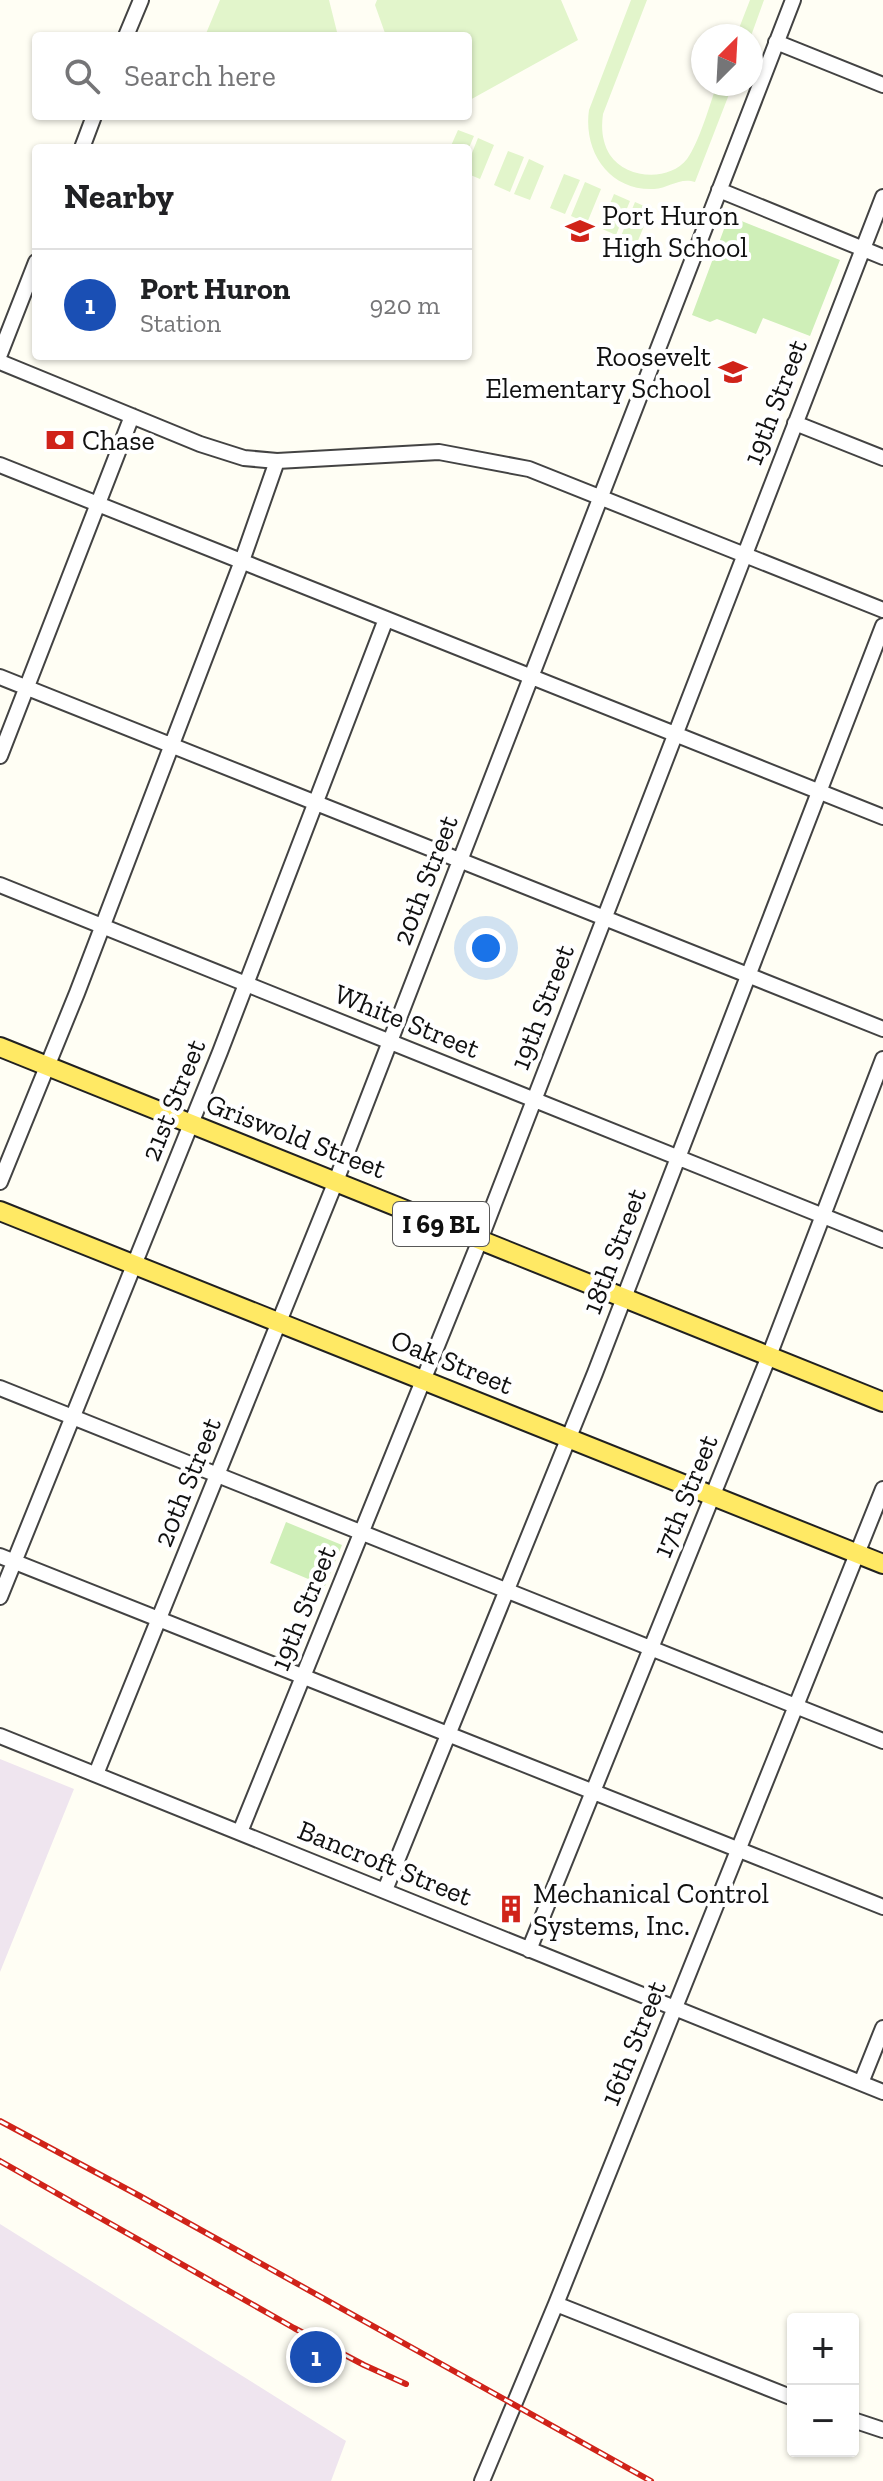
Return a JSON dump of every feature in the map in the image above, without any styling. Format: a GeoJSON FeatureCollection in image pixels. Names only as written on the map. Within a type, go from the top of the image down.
{"type":"FeatureCollection","features":[{"type":"Feature","properties":{"kind":"main road","name":"Griswold Street"},"geometry":{"type":"LineString","coordinates":[[0,1047],[883,1402]]}},
{"type":"Feature","properties":{"kind":"main road","name":"Oak Street"},"geometry":{"type":"LineString","coordinates":[[0,1211],[883,1564]]}},
{"type":"Feature","properties":{"kind":"street"},"geometry":{"type":"LineString","coordinates":[[128,32],[141,0]]}},
{"type":"Feature","properties":{"kind":"street","name":"20th Street"},"geometry":{"type":"LineString","coordinates":[[96,1774],[336,1181],[793,0]]}},
{"type":"Feature","properties":{"kind":"street"},"geometry":{"type":"LineString","coordinates":[[776,42],[883,85]]}},
{"type":"Feature","properties":{"kind":"street"},"geometry":{"type":"LineString","coordinates":[[84,144],[92,120]]}},
{"type":"Feature","properties":{"kind":"street"},"geometry":{"type":"LineString","coordinates":[[719,190],[883,257]]}},
{"type":"Feature","properties":{"kind":"street","name":"19th Street"},"geometry":{"type":"LineString","coordinates":[[240,1832],[480,1240],[883,197]]}},
{"type":"Feature","properties":{"kind":"street"},"geometry":{"type":"LineString","coordinates":[[0,354],[32,272]]}},
{"type":"Feature","properties":{"kind":"street"},"geometry":{"type":"LineString","coordinates":[[0,362],[222,452],[244,458],[277,461],[423,452],[453,454],[529,469],[883,610]]}},
{"type":"Feature","properties":{"kind":"street"},"geometry":{"type":"LineString","coordinates":[[0,756],[132,416]]}},
{"type":"Feature","properties":{"kind":"street"},"geometry":{"type":"LineString","coordinates":[[795,423],[883,458]]}},
{"type":"Feature","properties":{"kind":"street"},"geometry":{"type":"LineString","coordinates":[[0,1182],[242,561],[277,461]]}},
{"type":"Feature","properties":{"kind":"street"},"geometry":{"type":"LineString","coordinates":[[0,465],[883,817]]}},
{"type":"Feature","properties":{"kind":"street","name":"21st Street"},"geometry":{"type":"LineString","coordinates":[[0,1597],[7,1558],[72,1417],[135,1264],[386,619]]}},
{"type":"Feature","properties":{"kind":"street","name":"18th Street"},"geometry":{"type":"LineString","coordinates":[[385,1890],[624,1299],[883,626]]}},
{"type":"Feature","properties":{"kind":"street"},"geometry":{"type":"LineString","coordinates":[[0,677],[883,1029]]}},
{"type":"Feature","properties":{"kind":"street","name":"White Street"},"geometry":{"type":"LineString","coordinates":[[0,885],[883,1240]]}},
{"type":"Feature","properties":{"kind":"street","name":"17th Street"},"geometry":{"type":"LineString","coordinates":[[529,1950],[769,1356],[883,1059]]}},
{"type":"Feature","properties":{"kind":"street"},"geometry":{"type":"LineString","coordinates":[[0,1388],[883,1741]]}},
{"type":"Feature","properties":{"kind":"street","name":"16th Street"},"geometry":{"type":"LineString","coordinates":[[482,2481],[883,1489]]}},
{"type":"Feature","properties":{"kind":"street"},"geometry":{"type":"LineString","coordinates":[[7,1558],[883,1907]]}},
{"type":"Feature","properties":{"kind":"street","name":"Bancroft Street"},"geometry":{"type":"LineString","coordinates":[[0,1736],[883,2092]]}},
{"type":"Feature","properties":{"kind":"street"},"geometry":{"type":"LineString","coordinates":[[861,2083],[883,2028]]}},
{"type":"Feature","properties":{"kind":"street"},"geometry":{"type":"LineString","coordinates":[[556,2304],[787,2396]]}},
{"type":"Feature","properties":{"kind":"street"},"geometry":{"type":"LineString","coordinates":[[859,2422],[883,2430]]}},
{"type":"Feature","properties":{"kind":"shaded area"},"geometry":{"type":"Polygon","coordinates":[[[0,1759],[74,1789],[0,1972],[0,1759]]]}},
{"type":"Feature","properties":{"kind":"shaded area"},"geometry":{"type":"Polygon","coordinates":[[[0,2224],[346,2441],[331,2481],[0,2481],[0,2224]]]}},
{"type":"Feature","properties":{"kind":"green space"},"geometry":{"type":"Polygon","coordinates":[[[220,0],[329,0],[337,32],[207,32],[220,0]]]}},
{"type":"Feature","properties":{"kind":"green space"},"geometry":{"type":"Polygon","coordinates":[[[377,0],[561,0],[578,40],[472,99],[472,32],[385,32],[375,5],[377,0]]]}},
{"type":"Feature","properties":{"kind":"green space"},"geometry":{"type":"Polygon","coordinates":[[[631,0],[647,0],[603,114],[605,145],[617,163],[648,175],[679,166],[691,152],[713,96],[728,96],[695,182],[684,181],[654,189],[624,183],[602,166],[590,140],[589,110],[631,0]]]}},
{"type":"Feature","properties":{"kind":"green space"},"geometry":{"type":"Polygon","coordinates":[[[750,0],[764,0],[755,24],[741,24],[750,0]]]}},
{"type":"Feature","properties":{"kind":"green space"},"geometry":{"type":"Polygon","coordinates":[[[458,130],[474,136],[471,144],[452,144],[458,130]]]}},
{"type":"Feature","properties":{"kind":"green space"},"geometry":{"type":"Polygon","coordinates":[[[478,138],[494,145],[480,179],[472,176],[472,153],[478,138]]]}},
{"type":"Feature","properties":{"kind":"green space"},"geometry":{"type":"Polygon","coordinates":[[[508,151],[524,157],[510,192],[494,185],[508,151]]]}},
{"type":"Feature","properties":{"kind":"green space"},"geometry":{"type":"Polygon","coordinates":[[[529,159],[544,166],[530,200],[514,194],[529,159]]]}},
{"type":"Feature","properties":{"kind":"green space"},"geometry":{"type":"Polygon","coordinates":[[[564,174],[580,180],[565,214],[550,208],[564,174]]]}},
{"type":"Feature","properties":{"kind":"green space"},"geometry":{"type":"Polygon","coordinates":[[[585,182],[601,189],[587,223],[571,216],[585,182]]]}},
{"type":"Feature","properties":{"kind":"green space"},"geometry":{"type":"Polygon","coordinates":[[[614,194],[630,201],[616,235],[600,228],[614,194]]]}},
{"type":"Feature","properties":{"kind":"green space"},"geometry":{"type":"Polygon","coordinates":[[[635,202],[651,209],[637,243],[621,236],[635,202]]]}},
{"type":"Feature","properties":{"kind":"green space"},"geometry":{"type":"Polygon","coordinates":[[[734,218],[840,260],[810,336],[763,318],[756,334],[717,319],[710,322],[692,315],[727,221],[734,218]]]}},
{"type":"Feature","properties":{"kind":"green space"},"geometry":{"type":"Polygon","coordinates":[[[286,1522],[342,1545],[325,1586],[270,1563],[286,1522]]]}},
{"type":"Feature","properties":{"kind":"railway"},"geometry":{"type":"LineString","coordinates":[[0,2121],[651,2481]]}},
{"type":"Feature","properties":{"kind":"railway"},"geometry":{"type":"LineString","coordinates":[[0,2161],[294,2328],[406,2384]]}},
{"type":"Feature","properties":{"kind":"place","name":"Port Huron High School"},"geometry":{"type":"Point","coordinates":[580,231]}},
{"type":"Feature","properties":{"kind":"place","name":"Roosevelt Elementary School"},"geometry":{"type":"Point","coordinates":[733,372]}},
{"type":"Feature","properties":{"kind":"place","name":"Chase"},"geometry":{"type":"Point","coordinates":[60,440]}},
{"type":"Feature","properties":{"kind":"place","name":"Mechanical Control Systems, Inc."},"geometry":{"type":"Point","coordinates":[511,1909]}},
{"type":"Feature","properties":{"kind":"place","name":"Port Huron"},"geometry":{"type":"Point","coordinates":[316,2357]}}]}
